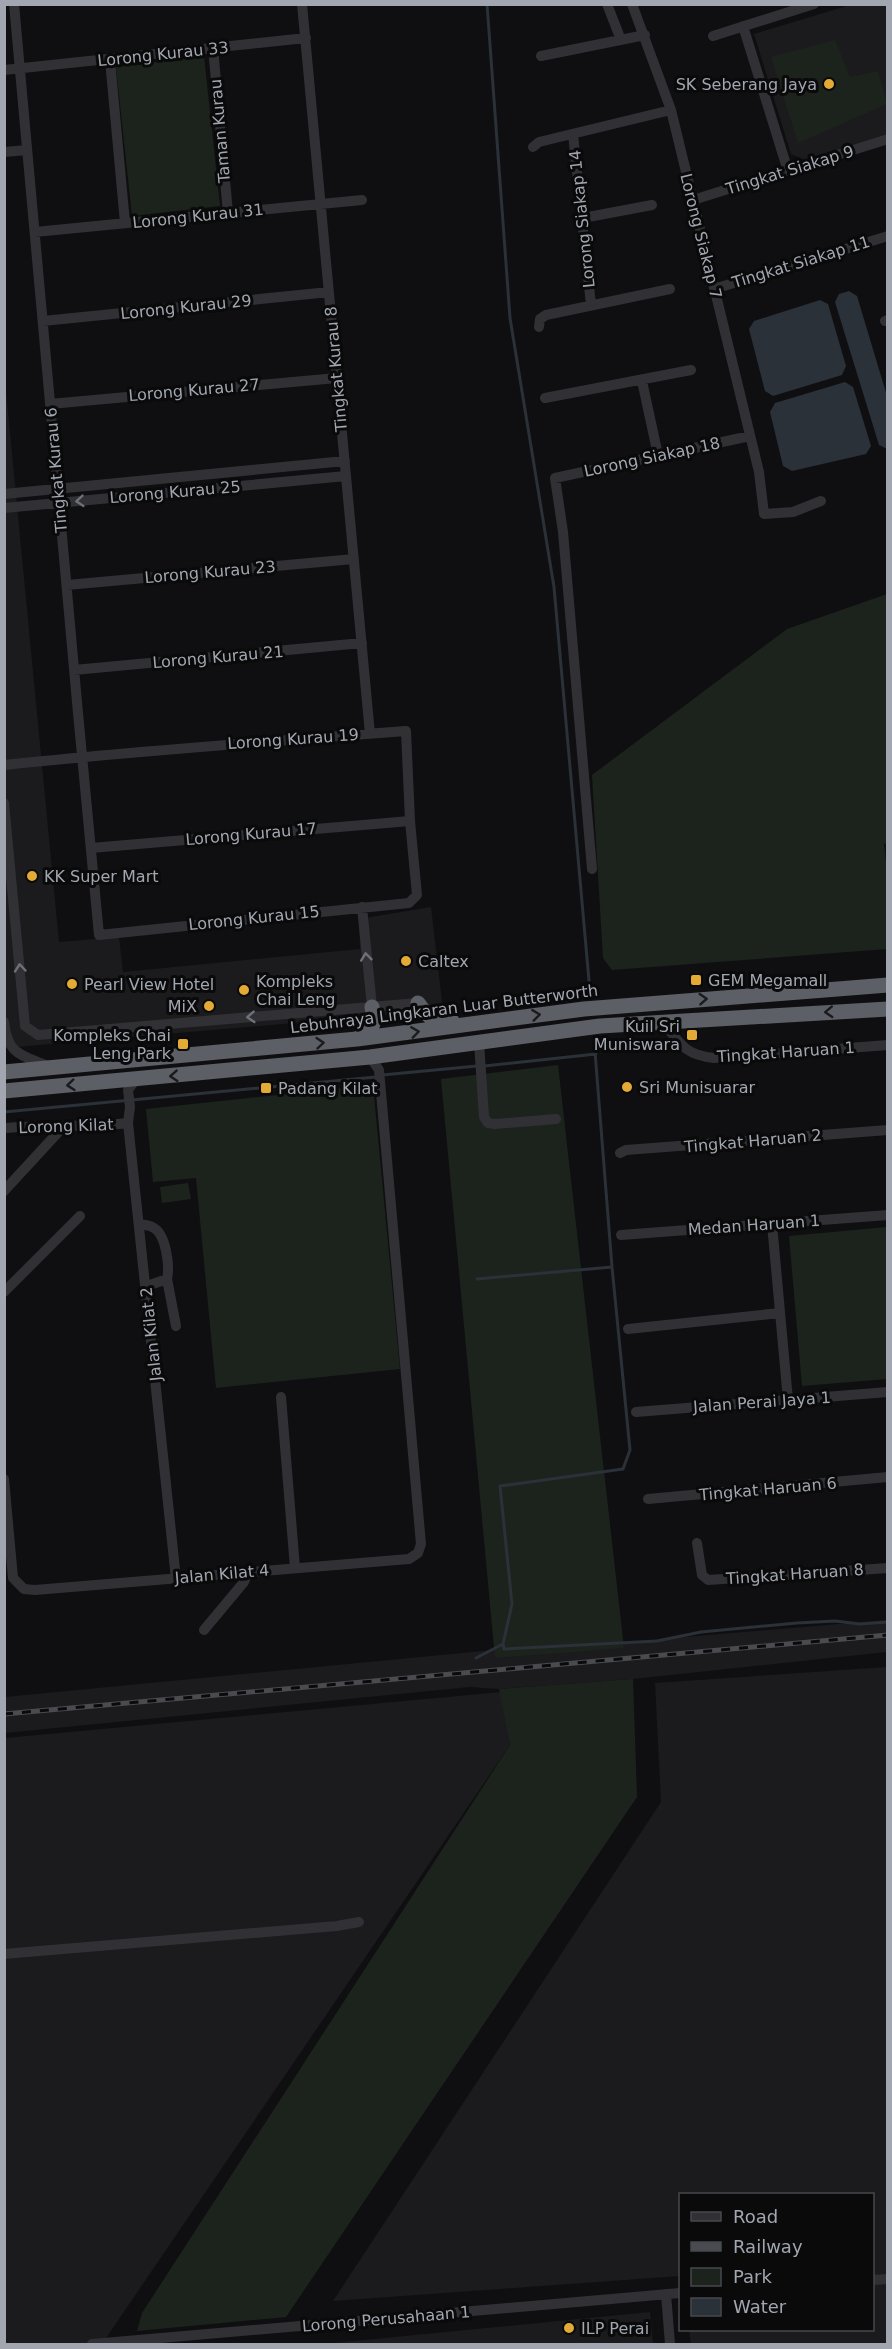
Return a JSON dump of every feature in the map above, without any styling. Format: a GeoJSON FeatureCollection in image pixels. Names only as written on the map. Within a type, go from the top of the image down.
{"type":"FeatureCollection","features":[{"type":"Feature","properties":{"kind":"highway","name":"Lebuhraya Lingkaran Luar Butterworth"},"geometry":{"type":"LineString","coordinates":[[4,1071],[357,1039],[600,1008],[888,985]]}},
{"type":"Feature","properties":{"kind":"highway"},"geometry":{"type":"LineString","coordinates":[[418,1003],[427,1016],[435,1020],[489,1022]]}},
{"type":"Feature","properties":{"kind":"highway"},"geometry":{"type":"LineString","coordinates":[[357,1039],[374,1024],[372,1007]]}},
{"type":"Feature","properties":{"kind":"highway"},"geometry":{"type":"LineString","coordinates":[[4,1091],[128,1091],[591,1027],[888,1009]]}},
{"type":"Feature","properties":{"kind":"street","name":"Tingkat Kurau 6"},"geometry":{"type":"LineString","coordinates":[[14,4],[99,935]]}},
{"type":"Feature","properties":{"kind":"street","name":"Tingkat Kurau 8"},"geometry":{"type":"LineString","coordinates":[[302,4],[370,734]]}},
{"type":"Feature","properties":{"kind":"street"},"geometry":{"type":"LineString","coordinates":[[607,4],[621,40]]}},
{"type":"Feature","properties":{"kind":"street","name":"Lorong Siakap 7"},"geometry":{"type":"LineString","coordinates":[[632,4],[671,110],[759,472],[764,514],[793,512],[821,501]]}},
{"type":"Feature","properties":{"kind":"street"},"geometry":{"type":"LineString","coordinates":[[713,36],[814,4]]}},
{"type":"Feature","properties":{"kind":"street"},"geometry":{"type":"LineString","coordinates":[[743,27],[788,171]]}},
{"type":"Feature","properties":{"kind":"street"},"geometry":{"type":"LineString","coordinates":[[541,56],[645,35]]}},
{"type":"Feature","properties":{"kind":"street","name":"Lorong Kurau 33"},"geometry":{"type":"LineString","coordinates":[[4,70],[306,38]]}},
{"type":"Feature","properties":{"kind":"street","name":"Taman Kurau"},"geometry":{"type":"LineString","coordinates":[[213,48],[228,213]]}},
{"type":"Feature","properties":{"kind":"street"},"geometry":{"type":"LineString","coordinates":[[110,60],[125,223]]}},
{"type":"Feature","properties":{"kind":"street"},"geometry":{"type":"LineString","coordinates":[[533,147],[539,142],[671,110]]}},
{"type":"Feature","properties":{"kind":"street","name":"Lorong Siakap 14"},"geometry":{"type":"LineString","coordinates":[[573,134],[591,305]]}},
{"type":"Feature","properties":{"kind":"street","name":"Tingkat Siakap 9"},"geometry":{"type":"LineString","coordinates":[[693,200],[888,139]]}},
{"type":"Feature","properties":{"kind":"street"},"geometry":{"type":"LineString","coordinates":[[4,152],[27,150]]}},
{"type":"Feature","properties":{"kind":"street","name":"Lorong Kurau 31"},"geometry":{"type":"LineString","coordinates":[[34,232],[362,201]]}},
{"type":"Feature","properties":{"kind":"street"},"geometry":{"type":"LineString","coordinates":[[583,218],[652,205]]}},
{"type":"Feature","properties":{"kind":"street","name":"Tingkat Siakap 11"},"geometry":{"type":"LineString","coordinates":[[714,289],[888,236]]}},
{"type":"Feature","properties":{"kind":"street"},"geometry":{"type":"LineString","coordinates":[[539,327],[540,319],[546,315],[670,289]]}},
{"type":"Feature","properties":{"kind":"street","name":"Lorong Kurau 29"},"geometry":{"type":"LineString","coordinates":[[43,321],[329,292]]}},
{"type":"Feature","properties":{"kind":"street"},"geometry":{"type":"LineString","coordinates":[[546,398],[691,370]]}},
{"type":"Feature","properties":{"kind":"street","name":"Lorong Kurau 27"},"geometry":{"type":"LineString","coordinates":[[50,404],[337,378]]}},
{"type":"Feature","properties":{"kind":"street"},"geometry":{"type":"LineString","coordinates":[[642,381],[658,455]]}},
{"type":"Feature","properties":{"kind":"street","name":"Lorong Siakap 18"},"geometry":{"type":"LineString","coordinates":[[592,869],[563,532],[555,478],[750,436]]}},
{"type":"Feature","properties":{"kind":"street","name":"Lorong Kurau 25"},"geometry":{"type":"LineString","coordinates":[[4,494],[345,461]]}},
{"type":"Feature","properties":{"kind":"street","name":"Lorong Kurau 25"},"geometry":{"type":"LineString","coordinates":[[4,508],[346,476]]}},
{"type":"Feature","properties":{"kind":"street","name":"Lorong Kurau 23"},"geometry":{"type":"LineString","coordinates":[[67,585],[354,559]]}},
{"type":"Feature","properties":{"kind":"street","name":"Lorong Kurau 21"},"geometry":{"type":"LineString","coordinates":[[75,670],[362,643]]}},
{"type":"Feature","properties":{"kind":"street","name":"Lorong Kurau 19"},"geometry":{"type":"LineString","coordinates":[[4,765],[406,731],[410,821],[417,895],[409,903]]}},
{"type":"Feature","properties":{"kind":"street"},"geometry":{"type":"LineString","coordinates":[[4,803],[8,878],[25,1026],[38,1035],[418,1003]]}},
{"type":"Feature","properties":{"kind":"street","name":"Lorong Kurau 17"},"geometry":{"type":"LineString","coordinates":[[91,848],[410,821]]}},
{"type":"Feature","properties":{"kind":"street","name":"Lorong Kurau 15"},"geometry":{"type":"LineString","coordinates":[[99,935],[409,903]]}},
{"type":"Feature","properties":{"kind":"street"},"geometry":{"type":"LineString","coordinates":[[362,908],[372,1007]]}},
{"type":"Feature","properties":{"kind":"street"},"geometry":{"type":"LineString","coordinates":[[4,1022],[6,1040],[11,1047],[53,1068]]}},
{"type":"Feature","properties":{"kind":"street","name":"Tingkat Haruan 1"},"geometry":{"type":"LineString","coordinates":[[663,1022],[683,1049],[698,1057],[714,1058],[888,1045]]}},
{"type":"Feature","properties":{"kind":"street"},"geometry":{"type":"LineString","coordinates":[[479,1042],[484,1117],[488,1123],[556,1119]]}},
{"type":"Feature","properties":{"kind":"street"},"geometry":{"type":"LineString","coordinates":[[379,1077],[395,1054]]}},
{"type":"Feature","properties":{"kind":"street"},"geometry":{"type":"LineString","coordinates":[[370,1057],[379,1077]]}},
{"type":"Feature","properties":{"kind":"street","name":"Jalan Kilat 4"},"geometry":{"type":"LineString","coordinates":[[8,1565],[13,1578],[24,1589],[35,1590],[409,1559],[418,1553],[421,1544],[379,1077]]}},
{"type":"Feature","properties":{"kind":"street","name":"Jalan Kilat 2"},"geometry":{"type":"LineString","coordinates":[[128,1091],[128,1123],[147,1286],[176,1579]]}},
{"type":"Feature","properties":{"kind":"street","name":"Lorong Kilat"},"geometry":{"type":"LineString","coordinates":[[4,1128],[128,1123]]}},
{"type":"Feature","properties":{"kind":"street"},"geometry":{"type":"LineString","coordinates":[[4,1191],[63,1127]]}},
{"type":"Feature","properties":{"kind":"street","name":"Tingkat Haruan 2"},"geometry":{"type":"LineString","coordinates":[[620,1153],[626,1150],[888,1130]]}},
{"type":"Feature","properties":{"kind":"street","name":"Medan Haruan 1"},"geometry":{"type":"LineString","coordinates":[[621,1235],[888,1215]]}},
{"type":"Feature","properties":{"kind":"street"},"geometry":{"type":"LineString","coordinates":[[4,1292],[80,1216]]}},
{"type":"Feature","properties":{"kind":"street"},"geometry":{"type":"LineString","coordinates":[[140,1224],[154,1228],[162,1238],[176,1326]]}},
{"type":"Feature","properties":{"kind":"street"},"geometry":{"type":"LineString","coordinates":[[772,1224],[788,1400]]}},
{"type":"Feature","properties":{"kind":"street"},"geometry":{"type":"LineString","coordinates":[[147,1286],[167,1279]]}},
{"type":"Feature","properties":{"kind":"street"},"geometry":{"type":"LineString","coordinates":[[627,1329],[780,1313]]}},
{"type":"Feature","properties":{"kind":"street","name":"Jalan Perai Jaya 1"},"geometry":{"type":"LineString","coordinates":[[636,1412],[888,1392]]}},
{"type":"Feature","properties":{"kind":"street"},"geometry":{"type":"LineString","coordinates":[[281,1397],[295,1568]]}},
{"type":"Feature","properties":{"kind":"street","name":"Tingkat Haruan 6"},"geometry":{"type":"LineString","coordinates":[[648,1499],[888,1477]]}},
{"type":"Feature","properties":{"kind":"street"},"geometry":{"type":"LineString","coordinates":[[5,1480],[8,1565]]}},
{"type":"Feature","properties":{"kind":"street","name":"Tingkat Haruan 8"},"geometry":{"type":"LineString","coordinates":[[697,1543],[702,1575],[708,1580],[888,1568]]}},
{"type":"Feature","properties":{"kind":"street"},"geometry":{"type":"LineString","coordinates":[[204,1630],[244,1582],[248,1572]]}},
{"type":"Feature","properties":{"kind":"street"},"geometry":{"type":"LineString","coordinates":[[4,1954],[337,1926],[359,1922]]}},
{"type":"Feature","properties":{"kind":"street","name":"Lorong Perusahaan 1"},"geometry":{"type":"LineString","coordinates":[[92,2344],[679,2293]]}},
{"type":"Feature","properties":{"kind":"street"},"geometry":{"type":"LineString","coordinates":[[666,2294],[670,2344]]}},
{"type":"Feature","properties":{"kind":"shaded area","name":"SK Seberang Jaya"},"geometry":{"type":"Polygon","coordinates":[[[850,5],[887,5],[887,134],[805,160],[791,154],[754,34],[850,5]]]}},
{"type":"Feature","properties":{"kind":"shaded area"},"geometry":{"type":"Polygon","coordinates":[[[4,370],[59,942],[119,937],[123,972],[360,949],[359,919],[431,907],[443,1010],[5,1048],[4,370]]]}},
{"type":"Feature","properties":{"kind":"shaded area"},"geometry":{"type":"Polygon","coordinates":[[[887,1620],[887,1652],[633,1679],[499,1689],[470,1687],[5,1733],[5,1697],[504,1649],[626,1642],[887,1620]]]}},
{"type":"Feature","properties":{"kind":"shaded area"},"geometry":{"type":"Polygon","coordinates":[[[887,1667],[887,2344],[691,2344],[689,2331],[874,2331],[874,2193],[679,2193],[679,2276],[333,2301],[661,1802],[655,1683],[887,1667]]]}},
{"type":"Feature","properties":{"kind":"shaded area"},"geometry":{"type":"Polygon","coordinates":[[[501,1692],[510,1745],[102,2344],[5,2344],[5,1738],[501,1692]]]}},
{"type":"Feature","properties":{"kind":"shaded area","name":"ILP Perai"},"geometry":{"type":"Polygon","coordinates":[[[650,2312],[653,2344],[323,2344],[650,2312]]]}},
{"type":"Feature","properties":{"kind":"green space"},"geometry":{"type":"Polygon","coordinates":[[[835,40],[850,77],[878,71],[887,104],[798,143],[771,57],[835,40]]]}},
{"type":"Feature","properties":{"kind":"green space"},"geometry":{"type":"Polygon","coordinates":[[[204,56],[220,206],[132,216],[116,67],[204,56]]]}},
{"type":"Feature","properties":{"kind":"green space"},"geometry":{"type":"Polygon","coordinates":[[[887,594],[888,843],[884,844],[888,881],[887,949],[612,970],[603,958],[592,775],[787,629],[887,594]]]}},
{"type":"Feature","properties":{"kind":"green space"},"geometry":{"type":"Polygon","coordinates":[[[558,1065],[624,1648],[495,1658],[441,1079],[558,1065]]]}},
{"type":"Feature","properties":{"kind":"green space"},"geometry":{"type":"Polygon","coordinates":[[[373,1085],[400,1369],[216,1388],[196,1178],[153,1182],[146,1109],[373,1085]]]}},
{"type":"Feature","properties":{"kind":"green space"},"geometry":{"type":"Polygon","coordinates":[[[188,1183],[191,1199],[162,1203],[160,1187],[188,1183]]]}},
{"type":"Feature","properties":{"kind":"green space"},"geometry":{"type":"Polygon","coordinates":[[[887,1227],[887,1379],[802,1386],[789,1236],[887,1227]]]}},
{"type":"Feature","properties":{"kind":"green space"},"geometry":{"type":"Polygon","coordinates":[[[633,1679],[637,1797],[286,2317],[137,2331],[142,2313],[510,1745],[499,1689],[633,1679]]]}},
{"type":"Feature","properties":{"kind":"water"},"geometry":{"type":"Polygon","coordinates":[[[849,291],[857,296],[887,396],[887,449],[879,445],[835,302],[839,294],[849,291]]]}},
{"type":"Feature","properties":{"kind":"water"},"geometry":{"type":"Polygon","coordinates":[[[820,300],[828,304],[846,366],[842,375],[773,396],[765,391],[749,329],[754,321],[820,300]]]}},
{"type":"Feature","properties":{"kind":"water"},"geometry":{"type":"Polygon","coordinates":[[[845,382],[853,387],[871,446],[866,454],[792,471],[783,466],[770,412],[775,403],[845,382]]]}},
{"type":"Feature","properties":{"kind":"waterway"},"geometry":{"type":"LineString","coordinates":[[487,4],[510,318],[554,587],[590,992]]}},
{"type":"Feature","properties":{"kind":"waterway"},"geometry":{"type":"LineString","coordinates":[[476,1658],[503,1644],[512,1604],[500,1486],[623,1469],[630,1450],[612,1267],[594,1039]]}},
{"type":"Feature","properties":{"kind":"waterway"},"geometry":{"type":"LineString","coordinates":[[484,1066],[596,1054]]}},
{"type":"Feature","properties":{"kind":"waterway"},"geometry":{"type":"LineString","coordinates":[[382,1075],[477,1066]]}},
{"type":"Feature","properties":{"kind":"waterway"},"geometry":{"type":"LineString","coordinates":[[4,1112],[376,1077]]}},
{"type":"Feature","properties":{"kind":"waterway"},"geometry":{"type":"LineString","coordinates":[[477,1279],[612,1267]]}},
{"type":"Feature","properties":{"kind":"waterway"},"geometry":{"type":"LineString","coordinates":[[503,1644],[504,1649],[657,1641],[701,1632],[797,1623],[888,1622]]}},
{"type":"Feature","properties":{"kind":"railway"},"geometry":{"type":"LineString","coordinates":[[4,1714],[888,1635]]}},
{"type":"Feature","properties":{"kind":"place","name":"SK Seberang Jaya"},"geometry":{"type":"Point","coordinates":[829,84]}},
{"type":"Feature","properties":{"kind":"place","name":"KK Super Mart"},"geometry":{"type":"Point","coordinates":[32,876]}},
{"type":"Feature","properties":{"kind":"place","name":"Caltex"},"geometry":{"type":"Point","coordinates":[406,961]}},
{"type":"Feature","properties":{"kind":"place","name":"GEM Megamall"},"geometry":{"type":"Point","coordinates":[696,980]}},
{"type":"Feature","properties":{"kind":"place","name":"Pearl View Hotel"},"geometry":{"type":"Point","coordinates":[72,984]}},
{"type":"Feature","properties":{"kind":"place","name":"Kompleks Chai Leng"},"geometry":{"type":"Point","coordinates":[244,990]}},
{"type":"Feature","properties":{"kind":"place","name":"MiX"},"geometry":{"type":"Point","coordinates":[209,1006]}},
{"type":"Feature","properties":{"kind":"place","name":"Kuil Sri Muniswara"},"geometry":{"type":"Point","coordinates":[692,1035]}},
{"type":"Feature","properties":{"kind":"place","name":"Kompleks Chai Leng Park"},"geometry":{"type":"Point","coordinates":[183,1044]}},
{"type":"Feature","properties":{"kind":"place","name":"Sri Munisuarar"},"geometry":{"type":"Point","coordinates":[627,1087]}},
{"type":"Feature","properties":{"kind":"place","name":"Padang Kilat"},"geometry":{"type":"Point","coordinates":[266,1088]}},
{"type":"Feature","properties":{"kind":"place","name":"ILP Perai"},"geometry":{"type":"Point","coordinates":[569,2328]}}]}
